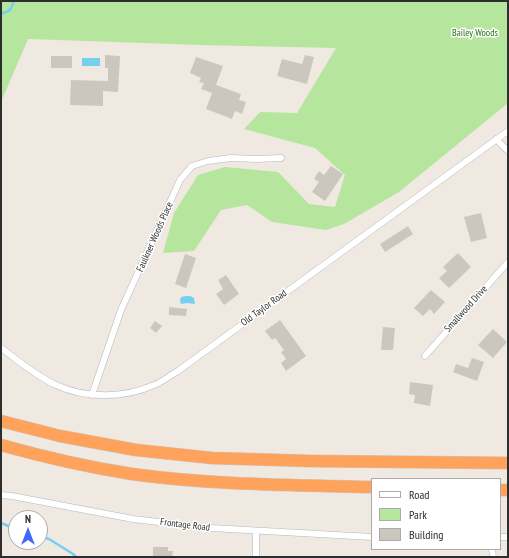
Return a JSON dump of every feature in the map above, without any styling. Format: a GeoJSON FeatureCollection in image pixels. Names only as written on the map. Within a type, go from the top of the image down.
{"type":"FeatureCollection","features":[{"type":"Feature","properties":{"kind":"highway"},"geometry":{"type":"LineString","coordinates":[[1,421],[60,436],[136,450],[212,458],[310,462],[508,463]]}},
{"type":"Feature","properties":{"kind":"highway"},"geometry":{"type":"LineString","coordinates":[[1,445],[60,461],[132,474],[216,482],[371,487]]}},
{"type":"Feature","properties":{"kind":"street","name":"Old Taylor Road"},"geometry":{"type":"LineString","coordinates":[[1,348],[34,373],[57,386],[77,392],[112,395],[132,392],[155,385],[178,371],[508,131]]}},
{"type":"Feature","properties":{"kind":"street"},"geometry":{"type":"LineString","coordinates":[[496,139],[508,151]]}},
{"type":"Feature","properties":{"kind":"street","name":"Faulkner Woods Place"},"geometry":{"type":"LineString","coordinates":[[92,394],[121,310],[180,180],[192,166],[208,161],[231,158],[281,158]]}},
{"type":"Feature","properties":{"kind":"street","name":"Smallwood Drive"},"geometry":{"type":"LineString","coordinates":[[425,356],[508,262]]}},
{"type":"Feature","properties":{"kind":"street","name":"Frontage Road"},"geometry":{"type":"LineString","coordinates":[[1,495],[133,519],[211,528],[371,537]]}},
{"type":"Feature","properties":{"kind":"street"},"geometry":{"type":"LineString","coordinates":[[256,531],[256,557]]}},
{"type":"Feature","properties":{"kind":"green space","name":"Bailey Woods"},"geometry":{"type":"Polygon","coordinates":[[[1,1],[508,1],[508,103],[399,192],[344,224],[326,230],[272,222],[247,205],[221,210],[194,251],[163,253],[174,213],[198,175],[225,167],[278,172],[309,204],[335,207],[345,175],[315,148],[244,129],[260,112],[297,113],[336,48],[28,39],[1,102],[1,1]]]}},
{"type":"Feature","properties":{"kind":"water"},"geometry":{"type":"Polygon","coordinates":[[[82,58],[100,58],[100,66],[82,66],[82,58]]]}},
{"type":"Feature","properties":{"kind":"water"},"geometry":{"type":"Polygon","coordinates":[[[186,296],[194,298],[195,304],[181,304],[181,297],[186,296]]]}},
{"type":"Feature","properties":{"kind":"building"},"geometry":{"type":"Polygon","coordinates":[[[105,55],[120,56],[118,92],[103,91],[103,106],[70,105],[71,80],[108,81],[108,68],[105,68],[105,55]]]}},
{"type":"Feature","properties":{"kind":"building"},"geometry":{"type":"Polygon","coordinates":[[[305,55],[314,57],[307,84],[277,76],[282,59],[302,64],[305,55]]]}},
{"type":"Feature","properties":{"kind":"building"},"geometry":{"type":"Polygon","coordinates":[[[51,56],[72,56],[72,68],[51,68],[51,56]]]}},
{"type":"Feature","properties":{"kind":"building"},"geometry":{"type":"Polygon","coordinates":[[[196,57],[223,66],[216,85],[241,94],[239,100],[246,102],[242,114],[235,111],[232,119],[206,109],[212,93],[201,89],[204,83],[199,82],[201,78],[190,73],[196,57]]]}},
{"type":"Feature","properties":{"kind":"building"},"geometry":{"type":"Polygon","coordinates":[[[331,166],[343,174],[325,201],[312,192],[319,182],[314,179],[319,171],[324,175],[331,166]]]}},
{"type":"Feature","properties":{"kind":"building"},"geometry":{"type":"Polygon","coordinates":[[[481,213],[487,238],[471,242],[464,217],[481,213]]]}},
{"type":"Feature","properties":{"kind":"building"},"geometry":{"type":"Polygon","coordinates":[[[408,226],[413,234],[385,252],[380,244],[408,226]]]}},
{"type":"Feature","properties":{"kind":"building"},"geometry":{"type":"Polygon","coordinates":[[[458,253],[471,267],[449,288],[439,278],[447,271],[443,267],[458,253]]]}},
{"type":"Feature","properties":{"kind":"building"},"geometry":{"type":"Polygon","coordinates":[[[185,254],[196,258],[186,288],[175,284],[185,254]]]}},
{"type":"Feature","properties":{"kind":"building"},"geometry":{"type":"Polygon","coordinates":[[[226,275],[239,294],[224,305],[216,294],[223,289],[218,280],[226,275]]]}},
{"type":"Feature","properties":{"kind":"building"},"geometry":{"type":"Polygon","coordinates":[[[431,290],[445,302],[434,314],[430,309],[423,316],[414,308],[431,290]]]}},
{"type":"Feature","properties":{"kind":"building"},"geometry":{"type":"Polygon","coordinates":[[[169,307],[187,309],[186,316],[169,315],[169,307]]]}},
{"type":"Feature","properties":{"kind":"building"},"geometry":{"type":"Polygon","coordinates":[[[280,320],[306,356],[286,371],[281,363],[286,359],[281,352],[284,350],[275,338],[272,340],[265,331],[280,320]]]}},
{"type":"Feature","properties":{"kind":"building"},"geometry":{"type":"Polygon","coordinates":[[[155,321],[162,326],[156,333],[150,328],[155,321]]]}},
{"type":"Feature","properties":{"kind":"building"},"geometry":{"type":"Polygon","coordinates":[[[383,327],[395,328],[393,350],[381,350],[383,327]]]}},
{"type":"Feature","properties":{"kind":"building"},"geometry":{"type":"Polygon","coordinates":[[[493,329],[507,342],[493,358],[478,345],[493,329]]]}},
{"type":"Feature","properties":{"kind":"building"},"geometry":{"type":"Polygon","coordinates":[[[472,358],[484,362],[477,381],[453,372],[456,364],[468,368],[472,358]]]}},
{"type":"Feature","properties":{"kind":"building"},"geometry":{"type":"Polygon","coordinates":[[[410,382],[433,385],[430,406],[414,403],[415,395],[409,394],[410,382]]]}},
{"type":"Feature","properties":{"kind":"building"},"geometry":{"type":"Polygon","coordinates":[[[153,547],[168,547],[168,551],[173,551],[172,557],[153,557],[153,547]]]}},
{"type":"Feature","properties":{"kind":"waterway"},"geometry":{"type":"LineString","coordinates":[[1,14],[10,10],[14,1]]}},
{"type":"Feature","properties":{"kind":"waterway"},"geometry":{"type":"LineString","coordinates":[[1,523],[8,526]]}},
{"type":"Feature","properties":{"kind":"waterway"},"geometry":{"type":"LineString","coordinates":[[48,539],[76,557]]}}]}
